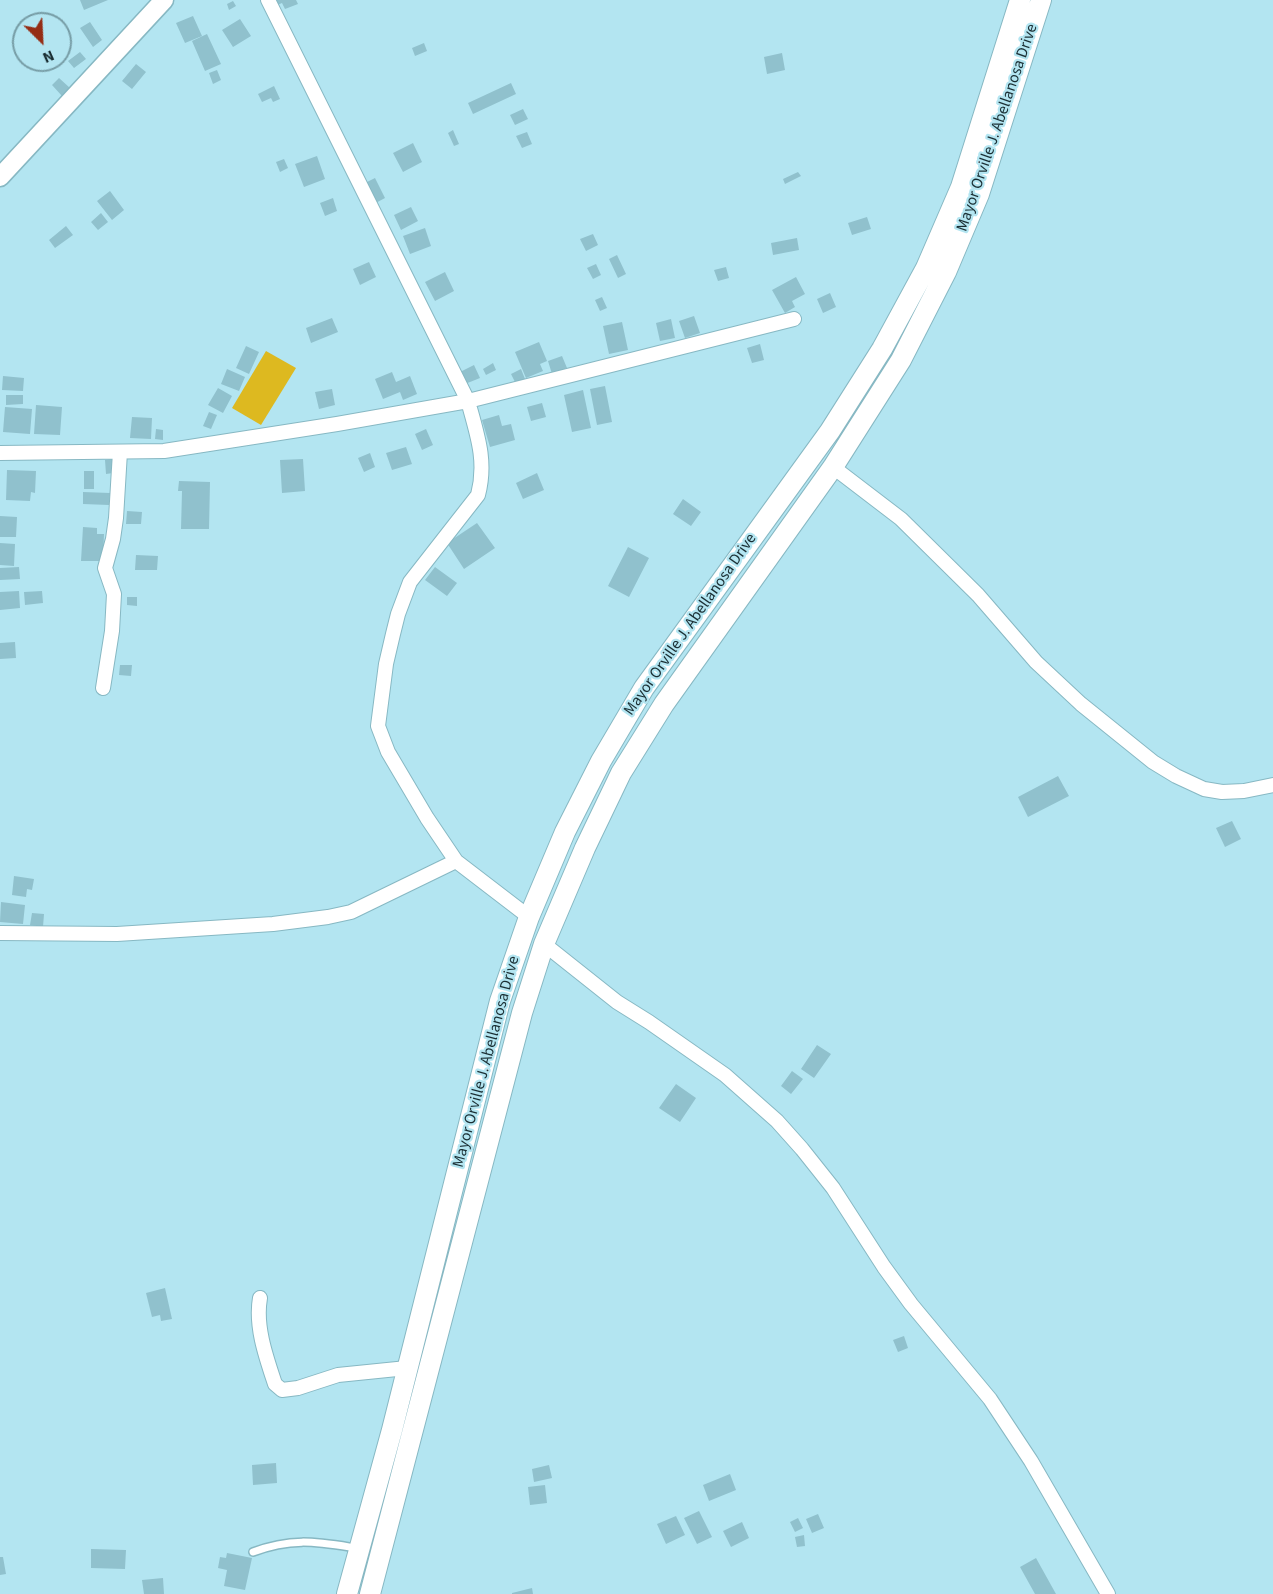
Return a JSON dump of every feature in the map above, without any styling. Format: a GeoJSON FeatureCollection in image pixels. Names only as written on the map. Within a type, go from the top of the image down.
{"type":"FeatureCollection","features":[{"type":"Feature","properties":{"kind":"main road","name":"Mayor Orville J. Abellanosa Drive"},"geometry":{"type":"LineString","coordinates":[[347,1594],[392,1430],[500,1001],[529,917],[565,832],[585,792],[644,688],[830,431],[882,350],[926,268],[961,187],[1020,0]]}},
{"type":"Feature","properties":{"kind":"main road","name":"Mayor Orville J. Abellanosa Drive"},"geometry":{"type":"LineString","coordinates":[[370,1594],[522,1013],[544,944],[585,848],[621,773],[664,704],[833,467],[901,360],[946,272],[979,194],[1041,0]]}},
{"type":"Feature","properties":{"kind":"main road"},"geometry":{"type":"LineString","coordinates":[[644,688],[664,704]]}},
{"type":"Feature","properties":{"kind":"main road"},"geometry":{"type":"LineString","coordinates":[[469,1127],[492,1132]]}},
{"type":"Feature","properties":{"kind":"street"},"geometry":{"type":"LineString","coordinates":[[0,177],[164,0]]}},
{"type":"Feature","properties":{"kind":"street"},"geometry":{"type":"LineString","coordinates":[[268,0],[468,401],[481,448],[482,480],[478,495],[410,582],[398,614],[386,664],[378,726],[381,737],[398,770],[456,861],[529,917]]}},
{"type":"Feature","properties":{"kind":"street"},"geometry":{"type":"LineString","coordinates":[[0,453],[164,451],[468,401],[794,319]]}},
{"type":"Feature","properties":{"kind":"street"},"geometry":{"type":"LineString","coordinates":[[103,688],[112,631],[114,594],[105,568],[116,518],[120,452]]}},
{"type":"Feature","properties":{"kind":"street"},"geometry":{"type":"LineString","coordinates":[[833,467],[901,519],[978,595],[1036,662],[1082,704],[1153,762],[1204,789],[1222,792],[1244,791],[1273,785]]}},
{"type":"Feature","properties":{"kind":"street"},"geometry":{"type":"LineString","coordinates":[[0,933],[117,934],[264,925],[328,917],[351,912],[456,861]]}},
{"type":"Feature","properties":{"kind":"street"},"geometry":{"type":"LineString","coordinates":[[544,944],[618,1002],[725,1075],[777,1121],[802,1149],[833,1188],[911,1304],[962,1363],[996,1408],[1031,1461],[1108,1594]]}},
{"type":"Feature","properties":{"kind":"street"},"geometry":{"type":"LineString","coordinates":[[260,1298],[258,1307],[260,1326],[275,1384],[282,1390],[298,1388],[338,1375],[407,1368]]}},
{"type":"Feature","properties":{"kind":"lane"},"geometry":{"type":"LineString","coordinates":[[253,1552],[285,1542],[320,1542],[359,1549]]}},
{"type":"Feature","properties":{"kind":"shaded area"},"geometry":{"type":"Polygon","coordinates":[[[266,351],[296,368],[261,425],[232,408],[266,351]]]}},
{"type":"Feature","properties":{"kind":"building"},"geometry":{"type":"Polygon","coordinates":[[[80,0],[108,0],[84,10],[80,0]]]}},
{"type":"Feature","properties":{"kind":"building"},"geometry":{"type":"Polygon","coordinates":[[[273,0],[296,0],[298,4],[285,9],[282,3],[275,6],[273,0]]]}},
{"type":"Feature","properties":{"kind":"building"},"geometry":{"type":"Polygon","coordinates":[[[233,1],[236,6],[229,10],[227,4],[233,1]]]}},
{"type":"Feature","properties":{"kind":"building"},"geometry":{"type":"Polygon","coordinates":[[[193,16],[202,36],[185,43],[176,23],[193,16]]]}},
{"type":"Feature","properties":{"kind":"building"},"geometry":{"type":"Polygon","coordinates":[[[240,19],[251,36],[233,47],[222,30],[240,19]]]}},
{"type":"Feature","properties":{"kind":"building"},"geometry":{"type":"Polygon","coordinates":[[[90,22],[102,40],[93,47],[80,28],[90,22]]]}},
{"type":"Feature","properties":{"kind":"building"},"geometry":{"type":"Polygon","coordinates":[[[207,34],[221,64],[205,71],[192,41],[207,34]]]}},
{"type":"Feature","properties":{"kind":"building"},"geometry":{"type":"Polygon","coordinates":[[[424,43],[427,51],[415,56],[412,48],[424,43]]]}},
{"type":"Feature","properties":{"kind":"building"},"geometry":{"type":"Polygon","coordinates":[[[80,52],[86,59],[74,68],[72,58],[80,52]]]}},
{"type":"Feature","properties":{"kind":"building"},"geometry":{"type":"Polygon","coordinates":[[[782,53],[785,70],[767,74],[764,57],[782,53]]]}},
{"type":"Feature","properties":{"kind":"building"},"geometry":{"type":"Polygon","coordinates":[[[136,64],[146,72],[132,89],[122,81],[136,64]]]}},
{"type":"Feature","properties":{"kind":"building"},"geometry":{"type":"Polygon","coordinates":[[[217,70],[221,80],[213,84],[209,73],[217,70]]]}},
{"type":"Feature","properties":{"kind":"building"},"geometry":{"type":"Polygon","coordinates":[[[59,78],[70,88],[62,96],[52,85],[59,78]]]}},
{"type":"Feature","properties":{"kind":"building"},"geometry":{"type":"Polygon","coordinates":[[[511,83],[516,94],[473,114],[468,103],[511,83]]]}},
{"type":"Feature","properties":{"kind":"building"},"geometry":{"type":"Polygon","coordinates":[[[274,86],[280,99],[273,102],[271,98],[262,102],[258,94],[274,86]]]}},
{"type":"Feature","properties":{"kind":"building"},"geometry":{"type":"Polygon","coordinates":[[[523,109],[528,119],[515,125],[510,115],[523,109]]]}},
{"type":"Feature","properties":{"kind":"building"},"geometry":{"type":"Polygon","coordinates":[[[453,130],[459,144],[454,146],[448,133],[453,130]]]}},
{"type":"Feature","properties":{"kind":"building"},"geometry":{"type":"Polygon","coordinates":[[[527,132],[532,144],[522,148],[516,136],[527,132]]]}},
{"type":"Feature","properties":{"kind":"building"},"geometry":{"type":"Polygon","coordinates":[[[413,143],[422,162],[403,172],[393,153],[413,143]]]}},
{"type":"Feature","properties":{"kind":"building"},"geometry":{"type":"Polygon","coordinates":[[[317,156],[325,179],[304,187],[295,164],[317,156]]]}},
{"type":"Feature","properties":{"kind":"building"},"geometry":{"type":"Polygon","coordinates":[[[284,159],[288,168],[280,172],[276,162],[284,159]]]}},
{"type":"Feature","properties":{"kind":"building"},"geometry":{"type":"Polygon","coordinates":[[[798,172],[801,176],[785,184],[783,179],[798,172]]]}},
{"type":"Feature","properties":{"kind":"building"},"geometry":{"type":"Polygon","coordinates":[[[375,178],[385,198],[372,205],[361,185],[375,178]]]}},
{"type":"Feature","properties":{"kind":"building"},"geometry":{"type":"Polygon","coordinates":[[[110,191],[124,210],[112,220],[97,201],[110,191]]]}},
{"type":"Feature","properties":{"kind":"building"},"geometry":{"type":"Polygon","coordinates":[[[333,198],[337,211],[325,216],[320,203],[333,198]]]}},
{"type":"Feature","properties":{"kind":"building"},"geometry":{"type":"Polygon","coordinates":[[[411,207],[418,221],[401,230],[394,215],[411,207]]]}},
{"type":"Feature","properties":{"kind":"building"},"geometry":{"type":"Polygon","coordinates":[[[101,213],[108,222],[98,230],[91,222],[101,213]]]}},
{"type":"Feature","properties":{"kind":"building"},"geometry":{"type":"Polygon","coordinates":[[[867,217],[871,229],[852,235],[848,223],[867,217]]]}},
{"type":"Feature","properties":{"kind":"building"},"geometry":{"type":"Polygon","coordinates":[[[66,226],[73,235],[55,248],[49,240],[66,226]]]}},
{"type":"Feature","properties":{"kind":"building"},"geometry":{"type":"Polygon","coordinates":[[[425,228],[431,246],[410,254],[403,236],[425,228]]]}},
{"type":"Feature","properties":{"kind":"building"},"geometry":{"type":"Polygon","coordinates":[[[593,234],[598,245],[586,251],[580,239],[593,234]]]}},
{"type":"Feature","properties":{"kind":"building"},"geometry":{"type":"Polygon","coordinates":[[[797,238],[799,250],[773,255],[771,243],[797,238]]]}},
{"type":"Feature","properties":{"kind":"building"},"geometry":{"type":"Polygon","coordinates":[[[617,255],[626,274],[618,278],[609,259],[617,255]]]}},
{"type":"Feature","properties":{"kind":"building"},"geometry":{"type":"Polygon","coordinates":[[[369,262],[376,277],[360,285],[353,269],[369,262]]]}},
{"type":"Feature","properties":{"kind":"building"},"geometry":{"type":"Polygon","coordinates":[[[596,264],[601,275],[593,279],[587,268],[596,264]]]}},
{"type":"Feature","properties":{"kind":"building"},"geometry":{"type":"Polygon","coordinates":[[[726,267],[729,278],[718,281],[714,270],[726,267]]]}},
{"type":"Feature","properties":{"kind":"building"},"geometry":{"type":"Polygon","coordinates":[[[445,272],[454,291],[435,301],[425,282],[445,272]]]}},
{"type":"Feature","properties":{"kind":"building"},"geometry":{"type":"Polygon","coordinates":[[[796,277],[805,294],[792,301],[795,307],[785,313],[772,290],[796,277]]]}},
{"type":"Feature","properties":{"kind":"building"},"geometry":{"type":"Polygon","coordinates":[[[830,293],[836,307],[823,313],[817,299],[830,293]]]}},
{"type":"Feature","properties":{"kind":"building"},"geometry":{"type":"Polygon","coordinates":[[[602,297],[607,308],[600,311],[595,300],[602,297]]]}},
{"type":"Feature","properties":{"kind":"building"},"geometry":{"type":"Polygon","coordinates":[[[694,316],[700,333],[685,338],[679,321],[694,316]]]}},
{"type":"Feature","properties":{"kind":"building"},"geometry":{"type":"Polygon","coordinates":[[[332,318],[338,332],[311,343],[306,328],[332,318]]]}},
{"type":"Feature","properties":{"kind":"building"},"geometry":{"type":"Polygon","coordinates":[[[671,319],[675,338],[660,341],[656,323],[671,319]]]}},
{"type":"Feature","properties":{"kind":"building"},"geometry":{"type":"Polygon","coordinates":[[[622,322],[628,350],[609,354],[603,326],[622,322]]]}},
{"type":"Feature","properties":{"kind":"building"},"geometry":{"type":"Polygon","coordinates":[[[539,342],[547,361],[540,364],[543,371],[526,378],[515,352],[539,342]]]}},
{"type":"Feature","properties":{"kind":"building"},"geometry":{"type":"Polygon","coordinates":[[[760,344],[764,360],[752,363],[747,348],[760,344]]]}},
{"type":"Feature","properties":{"kind":"building"},"geometry":{"type":"Polygon","coordinates":[[[246,346],[259,352],[249,374],[236,368],[246,346]]]}},
{"type":"Feature","properties":{"kind":"building"},"geometry":{"type":"Polygon","coordinates":[[[562,356],[567,368],[552,374],[548,361],[562,356]]]}},
{"type":"Feature","properties":{"kind":"building"},"geometry":{"type":"Polygon","coordinates":[[[493,363],[496,370],[486,375],[483,369],[493,363]]]}},
{"type":"Feature","properties":{"kind":"building"},"geometry":{"type":"Polygon","coordinates":[[[474,365],[480,378],[465,384],[460,372],[474,365]]]}},
{"type":"Feature","properties":{"kind":"building"},"geometry":{"type":"Polygon","coordinates":[[[227,369],[245,377],[239,391],[221,384],[227,369]]]}},
{"type":"Feature","properties":{"kind":"building"},"geometry":{"type":"Polygon","coordinates":[[[521,369],[525,379],[516,384],[511,374],[521,369]]]}},
{"type":"Feature","properties":{"kind":"building"},"geometry":{"type":"Polygon","coordinates":[[[392,372],[396,382],[410,376],[417,394],[403,400],[400,392],[383,399],[375,379],[392,372]]]}},
{"type":"Feature","properties":{"kind":"building"},"geometry":{"type":"Polygon","coordinates":[[[3,376],[24,378],[23,391],[2,390],[3,376]]]}},
{"type":"Feature","properties":{"kind":"building"},"geometry":{"type":"Polygon","coordinates":[[[605,386],[612,422],[597,425],[590,389],[605,386]]]}},
{"type":"Feature","properties":{"kind":"building"},"geometry":{"type":"Polygon","coordinates":[[[218,388],[232,396],[223,413],[208,405],[218,388]]]}},
{"type":"Feature","properties":{"kind":"building"},"geometry":{"type":"Polygon","coordinates":[[[332,389],[335,405],[319,409],[315,392],[332,389]]]}},
{"type":"Feature","properties":{"kind":"building"},"geometry":{"type":"Polygon","coordinates":[[[583,390],[591,428],[572,432],[564,395],[583,390]]]}},
{"type":"Feature","properties":{"kind":"building"},"geometry":{"type":"Polygon","coordinates":[[[6,395],[23,395],[23,404],[6,405],[6,395]]]}},
{"type":"Feature","properties":{"kind":"building"},"geometry":{"type":"Polygon","coordinates":[[[542,403],[546,417],[531,421],[527,407],[542,403]]]}},
{"type":"Feature","properties":{"kind":"building"},"geometry":{"type":"Polygon","coordinates":[[[36,405],[62,407],[60,435],[34,434],[36,405]]]}},
{"type":"Feature","properties":{"kind":"building"},"geometry":{"type":"Polygon","coordinates":[[[5,407],[32,409],[30,434],[3,432],[5,407]]]}},
{"type":"Feature","properties":{"kind":"building"},"geometry":{"type":"Polygon","coordinates":[[[209,412],[217,415],[211,429],[203,426],[209,412]]]}},
{"type":"Feature","properties":{"kind":"building"},"geometry":{"type":"Polygon","coordinates":[[[499,415],[502,426],[511,424],[515,440],[490,447],[482,420],[499,415]]]}},
{"type":"Feature","properties":{"kind":"building"},"geometry":{"type":"Polygon","coordinates":[[[132,417],[152,418],[151,439],[130,438],[132,417]]]}},
{"type":"Feature","properties":{"kind":"building"},"geometry":{"type":"Polygon","coordinates":[[[156,429],[163,430],[163,440],[155,439],[156,429]]]}},
{"type":"Feature","properties":{"kind":"building"},"geometry":{"type":"Polygon","coordinates":[[[426,429],[433,445],[422,450],[415,434],[426,429]]]}},
{"type":"Feature","properties":{"kind":"building"},"geometry":{"type":"Polygon","coordinates":[[[406,447],[412,464],[392,470],[386,453],[406,447]]]}},
{"type":"Feature","properties":{"kind":"building"},"geometry":{"type":"Polygon","coordinates":[[[370,453],[375,467],[364,472],[358,458],[370,453]]]}},
{"type":"Feature","properties":{"kind":"building"},"geometry":{"type":"Polygon","coordinates":[[[112,459],[113,473],[106,474],[105,460],[112,459]]]}},
{"type":"Feature","properties":{"kind":"building"},"geometry":{"type":"Polygon","coordinates":[[[303,459],[305,491],[282,493],[280,460],[303,459]]]}},
{"type":"Feature","properties":{"kind":"building"},"geometry":{"type":"Polygon","coordinates":[[[7,470],[36,471],[35,493],[31,492],[30,501],[6,500],[7,470]]]}},
{"type":"Feature","properties":{"kind":"building"},"geometry":{"type":"Polygon","coordinates":[[[84,471],[94,471],[94,489],[84,489],[84,471]]]}},
{"type":"Feature","properties":{"kind":"building"},"geometry":{"type":"Polygon","coordinates":[[[537,473],[544,490],[523,499],[516,483],[537,473]]]}},
{"type":"Feature","properties":{"kind":"building"},"geometry":{"type":"Polygon","coordinates":[[[179,481],[210,482],[209,529],[181,529],[182,491],[178,491],[179,481]]]}},
{"type":"Feature","properties":{"kind":"building"},"geometry":{"type":"Polygon","coordinates":[[[83,492],[110,493],[109,505],[83,504],[83,492]]]}},
{"type":"Feature","properties":{"kind":"building"},"geometry":{"type":"Polygon","coordinates":[[[683,499],[701,512],[691,526],[673,514],[683,499]]]}},
{"type":"Feature","properties":{"kind":"building"},"geometry":{"type":"Polygon","coordinates":[[[127,511],[142,512],[141,524],[126,524],[127,511]]]}},
{"type":"Feature","properties":{"kind":"building"},"geometry":{"type":"Polygon","coordinates":[[[0,516],[17,517],[16,537],[0,537],[0,516]]]}},
{"type":"Feature","properties":{"kind":"building"},"geometry":{"type":"Polygon","coordinates":[[[477,523],[495,548],[464,569],[447,543],[477,523]]]}},
{"type":"Feature","properties":{"kind":"building"},"geometry":{"type":"Polygon","coordinates":[[[83,527],[97,528],[97,534],[104,534],[103,561],[81,561],[83,527]]]}},
{"type":"Feature","properties":{"kind":"building"},"geometry":{"type":"Polygon","coordinates":[[[0,543],[15,544],[14,566],[0,565],[0,543]]]}},
{"type":"Feature","properties":{"kind":"building"},"geometry":{"type":"Polygon","coordinates":[[[628,547],[649,558],[629,597],[608,586],[628,547]]]}},
{"type":"Feature","properties":{"kind":"building"},"geometry":{"type":"Polygon","coordinates":[[[136,555],[158,556],[157,570],[135,570],[136,555]]]}},
{"type":"Feature","properties":{"kind":"building"},"geometry":{"type":"Polygon","coordinates":[[[19,567],[20,579],[0,580],[0,568],[19,567]]]}},
{"type":"Feature","properties":{"kind":"building"},"geometry":{"type":"Polygon","coordinates":[[[435,567],[457,583],[447,596],[425,580],[435,567]]]}},
{"type":"Feature","properties":{"kind":"building"},"geometry":{"type":"Polygon","coordinates":[[[19,591],[20,608],[0,610],[0,592],[19,591]]]}},
{"type":"Feature","properties":{"kind":"building"},"geometry":{"type":"Polygon","coordinates":[[[42,591],[43,603],[25,605],[24,592],[42,591]]]}},
{"type":"Feature","properties":{"kind":"building"},"geometry":{"type":"Polygon","coordinates":[[[127,597],[137,597],[137,606],[127,605],[127,597]]]}},
{"type":"Feature","properties":{"kind":"building"},"geometry":{"type":"Polygon","coordinates":[[[15,642],[16,658],[0,659],[0,643],[15,642]]]}},
{"type":"Feature","properties":{"kind":"building"},"geometry":{"type":"Polygon","coordinates":[[[120,665],[132,665],[131,676],[119,675],[120,665]]]}},
{"type":"Feature","properties":{"kind":"building"},"geometry":{"type":"Polygon","coordinates":[[[1058,776],[1069,796],[1028,817],[1018,797],[1058,776]]]}},
{"type":"Feature","properties":{"kind":"building"},"geometry":{"type":"Polygon","coordinates":[[[1232,821],[1241,839],[1225,847],[1216,828],[1232,821]]]}},
{"type":"Feature","properties":{"kind":"building"},"geometry":{"type":"Polygon","coordinates":[[[14,876],[34,879],[32,890],[27,889],[26,897],[12,895],[14,876]]]}},
{"type":"Feature","properties":{"kind":"building"},"geometry":{"type":"Polygon","coordinates":[[[1,902],[25,905],[23,924],[0,922],[1,902]]]}},
{"type":"Feature","properties":{"kind":"building"},"geometry":{"type":"Polygon","coordinates":[[[32,913],[44,914],[43,927],[30,925],[32,913]]]}},
{"type":"Feature","properties":{"kind":"building"},"geometry":{"type":"Polygon","coordinates":[[[817,1045],[831,1054],[814,1078],[801,1069],[817,1045]]]}},
{"type":"Feature","properties":{"kind":"building"},"geometry":{"type":"Polygon","coordinates":[[[792,1071],[803,1079],[791,1094],[781,1086],[792,1071]]]}},
{"type":"Feature","properties":{"kind":"building"},"geometry":{"type":"Polygon","coordinates":[[[676,1084],[696,1098],[680,1122],[659,1108],[676,1084]]]}},
{"type":"Feature","properties":{"kind":"building"},"geometry":{"type":"Polygon","coordinates":[[[165,1288],[172,1319],[161,1321],[160,1315],[152,1317],[146,1293],[165,1288]]]}},
{"type":"Feature","properties":{"kind":"building"},"geometry":{"type":"Polygon","coordinates":[[[904,1336],[908,1348],[898,1352],[893,1340],[904,1336]]]}},
{"type":"Feature","properties":{"kind":"building"},"geometry":{"type":"Polygon","coordinates":[[[276,1463],[277,1483],[253,1485],[252,1465],[276,1463]]]}},
{"type":"Feature","properties":{"kind":"building"},"geometry":{"type":"Polygon","coordinates":[[[549,1465],[552,1478],[534,1482],[532,1469],[549,1465]]]}},
{"type":"Feature","properties":{"kind":"building"},"geometry":{"type":"Polygon","coordinates":[[[730,1474],[736,1490],[709,1501],[703,1485],[730,1474]]]}},
{"type":"Feature","properties":{"kind":"building"},"geometry":{"type":"Polygon","coordinates":[[[545,1485],[547,1503],[530,1505],[528,1487],[545,1485]]]}},
{"type":"Feature","properties":{"kind":"building"},"geometry":{"type":"Polygon","coordinates":[[[699,1511],[712,1537],[697,1544],[684,1518],[699,1511]]]}},
{"type":"Feature","properties":{"kind":"building"},"geometry":{"type":"Polygon","coordinates":[[[818,1514],[824,1528],[812,1533],[806,1519],[818,1514]]]}},
{"type":"Feature","properties":{"kind":"building"},"geometry":{"type":"Polygon","coordinates":[[[676,1516],[685,1535],[666,1544],[657,1524],[676,1516]]]}},
{"type":"Feature","properties":{"kind":"building"},"geometry":{"type":"Polygon","coordinates":[[[798,1518],[803,1528],[795,1532],[790,1522],[798,1518]]]}},
{"type":"Feature","properties":{"kind":"building"},"geometry":{"type":"Polygon","coordinates":[[[742,1522],[749,1538],[731,1547],[723,1531],[742,1522]]]}},
{"type":"Feature","properties":{"kind":"building"},"geometry":{"type":"Polygon","coordinates":[[[804,1535],[805,1546],[797,1547],[795,1537],[804,1535]]]}},
{"type":"Feature","properties":{"kind":"building"},"geometry":{"type":"Polygon","coordinates":[[[91,1549],[126,1550],[125,1569],[91,1568],[91,1549]]]}},
{"type":"Feature","properties":{"kind":"building"},"geometry":{"type":"Polygon","coordinates":[[[227,1553],[252,1558],[245,1590],[224,1586],[227,1570],[218,1568],[220,1557],[226,1558],[227,1553]]]}},
{"type":"Feature","properties":{"kind":"building"},"geometry":{"type":"Polygon","coordinates":[[[0,1557],[3,1557],[6,1574],[0,1575],[0,1557]]]}},
{"type":"Feature","properties":{"kind":"building"},"geometry":{"type":"Polygon","coordinates":[[[1036,1558],[1056,1594],[1035,1594],[1020,1567],[1036,1558]]]}},
{"type":"Feature","properties":{"kind":"building"},"geometry":{"type":"Polygon","coordinates":[[[163,1578],[164,1594],[144,1594],[142,1580],[163,1578]]]}},
{"type":"Feature","properties":{"kind":"building"},"geometry":{"type":"Polygon","coordinates":[[[532,1588],[533,1594],[512,1594],[512,1593],[532,1588]]]}}]}
